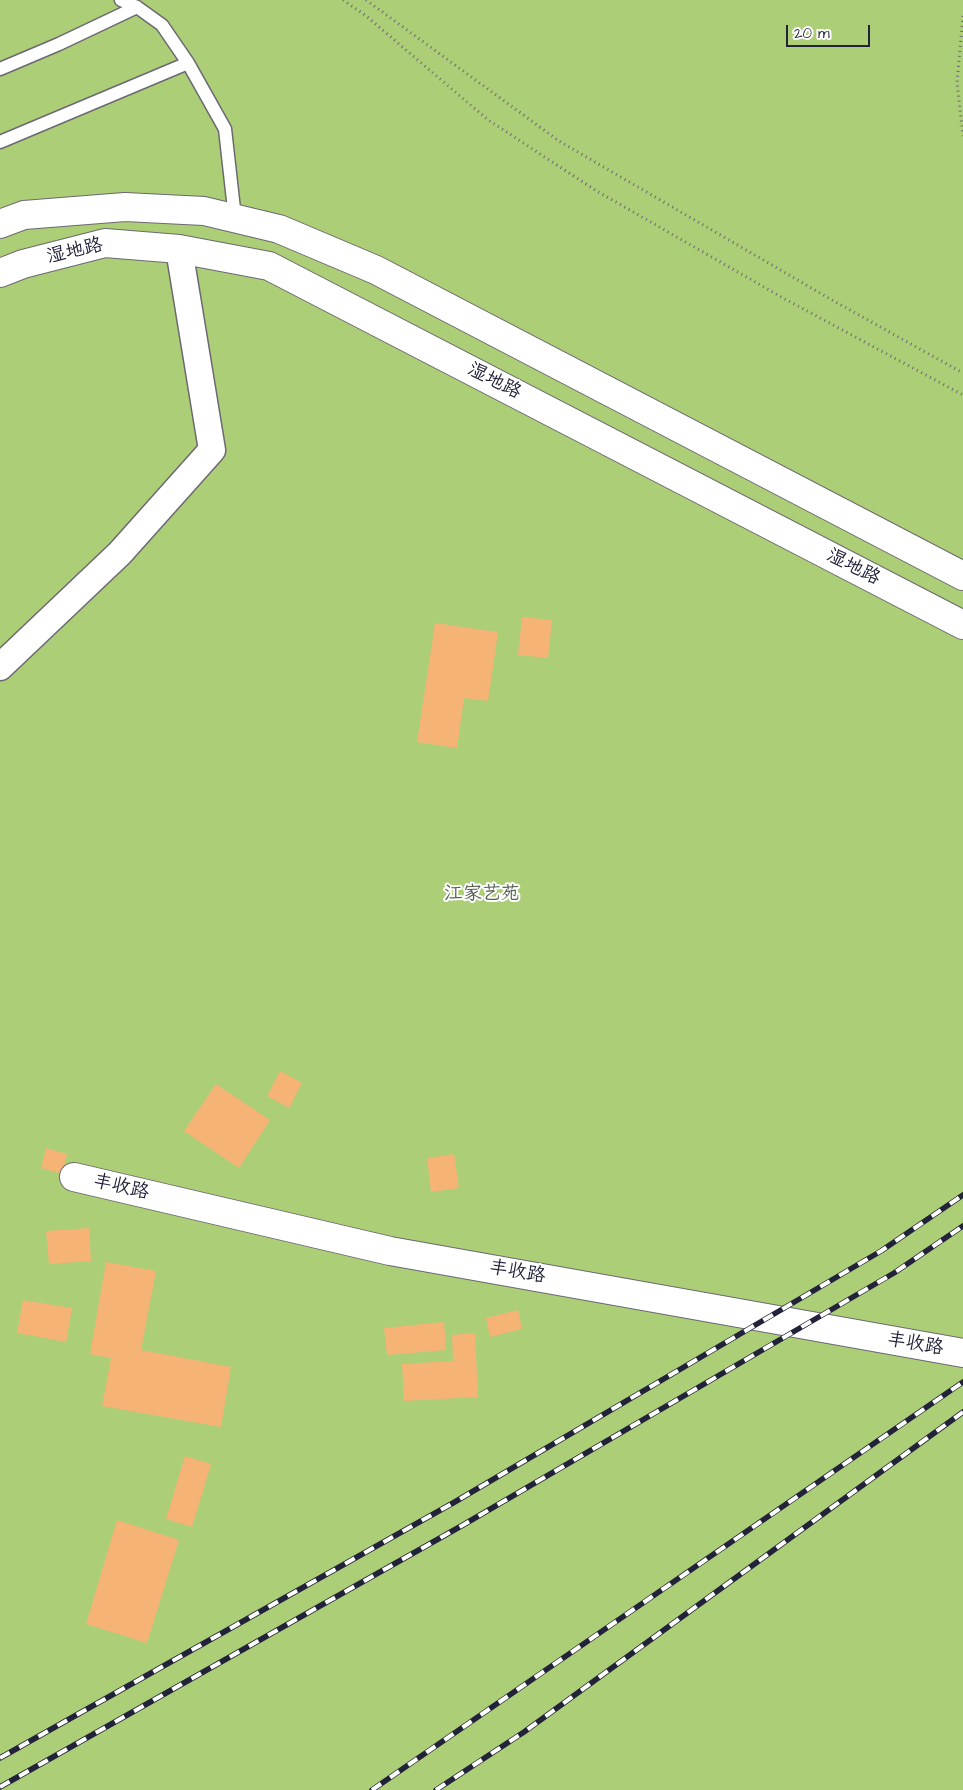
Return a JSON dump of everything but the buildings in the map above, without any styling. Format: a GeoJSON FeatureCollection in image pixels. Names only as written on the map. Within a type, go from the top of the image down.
{"type":"FeatureCollection","features":[{"type":"Feature","properties":{"kind":"street","name":"湿地路"},"geometry":{"type":"LineString","coordinates":[[0,224],[24,215],[125,207],[204,211],[279,229],[376,270],[963,576]]}},
{"type":"Feature","properties":{"kind":"street"},"geometry":{"type":"LineString","coordinates":[[0,667],[120,553],[212,450],[182,250],[180,210]]}},
{"type":"Feature","properties":{"kind":"street","name":"湿地路"},"geometry":{"type":"LineString","coordinates":[[0,273],[23,264],[105,243],[182,250],[269,266],[963,625]]}},
{"type":"Feature","properties":{"kind":"street"},"geometry":{"type":"LineString","coordinates":[[825,554],[844,514]]}},
{"type":"Feature","properties":{"kind":"street","name":"丰收路"},"geometry":{"type":"LineString","coordinates":[[74,1176],[390,1250],[963,1354]]}},
{"type":"Feature","properties":{"kind":"lane"},"geometry":{"type":"LineString","coordinates":[[121,0],[137,7],[162,25],[188,63],[225,129],[235,218]]}},
{"type":"Feature","properties":{"kind":"lane"},"geometry":{"type":"LineString","coordinates":[[0,69],[60,44],[137,7]]}},
{"type":"Feature","properties":{"kind":"lane"},"geometry":{"type":"LineString","coordinates":[[0,142],[188,63]]}},
{"type":"Feature","properties":{"kind":"path"},"geometry":{"type":"LineString","coordinates":[[343,0],[364,15],[487,119],[595,190],[783,298],[963,395]]}},
{"type":"Feature","properties":{"kind":"path"},"geometry":{"type":"LineString","coordinates":[[366,0],[559,141],[832,300],[963,372]]}},
{"type":"Feature","properties":{"kind":"path"},"geometry":{"type":"LineString","coordinates":[[963,16],[957,82],[963,136]]}},
{"type":"Feature","properties":{"kind":"green space","name":"江家艺苑"},"geometry":{"type":"Polygon","coordinates":[[[0,0],[963,0],[963,1790],[0,1790],[0,0]]]}},
{"type":"Feature","properties":{"kind":"railway"},"geometry":{"type":"LineString","coordinates":[[0,1758],[453,1503],[881,1251],[963,1195]]}},
{"type":"Feature","properties":{"kind":"railway"},"geometry":{"type":"LineString","coordinates":[[0,1787],[463,1525],[894,1273],[963,1226]]}},
{"type":"Feature","properties":{"kind":"railway"},"geometry":{"type":"LineString","coordinates":[[372,1790],[963,1382]]}},
{"type":"Feature","properties":{"kind":"railway"},"geometry":{"type":"LineString","coordinates":[[436,1790],[524,1732],[963,1412]]}}]}
